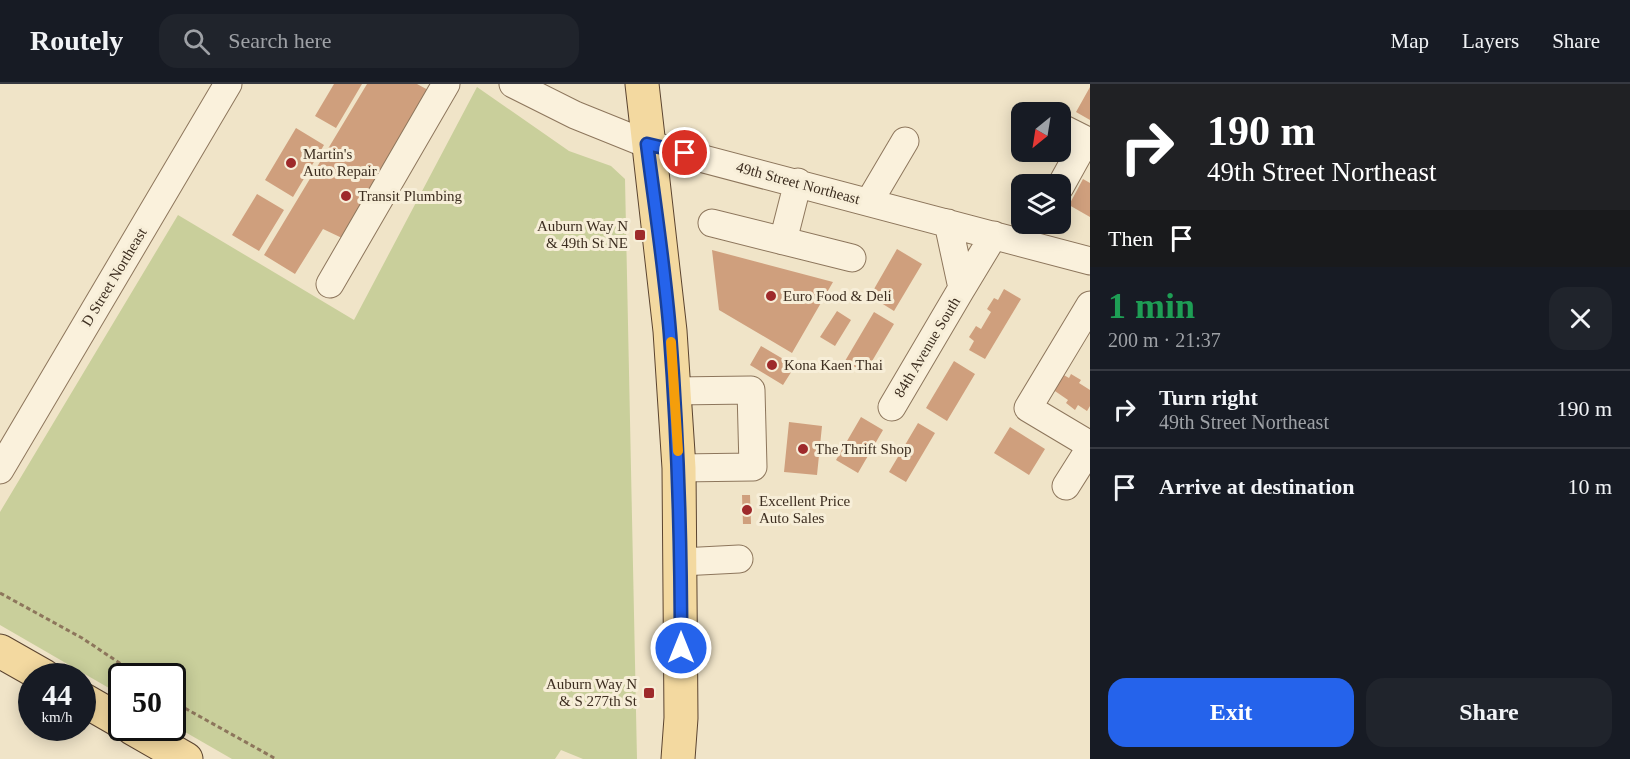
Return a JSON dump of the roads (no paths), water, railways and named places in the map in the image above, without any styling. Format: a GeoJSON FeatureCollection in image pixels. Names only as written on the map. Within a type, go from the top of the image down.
{"type":"FeatureCollection","features":[{"type":"Feature","properties":{"kind":"main road"},"geometry":{"type":"LineString","coordinates":[[642,84],[670,331],[679,468],[681,718],[678,759]]}},
{"type":"Feature","properties":{"kind":"main road"},"geometry":{"type":"LineString","coordinates":[[0,651],[21,663]]}},
{"type":"Feature","properties":{"kind":"main road"},"geometry":{"type":"LineString","coordinates":[[155,741],[186,759]]}},
{"type":"Feature","properties":{"kind":"street","name":"D Street Northeast"},"geometry":{"type":"LineString","coordinates":[[0,470],[228,84]]}},
{"type":"Feature","properties":{"kind":"street"},"geometry":{"type":"LineString","coordinates":[[330,284],[446,84]]}},
{"type":"Feature","properties":{"kind":"street","name":"49th Street Northeast"},"geometry":{"type":"LineString","coordinates":[[513,84],[575,116],[647,144],[994,235],[1035,234],[1090,261]]}},
{"type":"Feature","properties":{"kind":"street"},"geometry":{"type":"LineString","coordinates":[[1067,174],[1086,140],[1071,132]]}},
{"type":"Feature","properties":{"kind":"street"},"geometry":{"type":"LineString","coordinates":[[869,202],[905,141]]}},
{"type":"Feature","properties":{"kind":"street"},"geometry":{"type":"LineString","coordinates":[[783,241],[798,182]]}},
{"type":"Feature","properties":{"kind":"street"},"geometry":{"type":"LineString","coordinates":[[712,223],[852,258]]}},
{"type":"Feature","properties":{"kind":"street","name":"84th Avenue South"},"geometry":{"type":"LineString","coordinates":[[948,223],[962,288]]}},
{"type":"Feature","properties":{"kind":"street","name":"84th Avenue South"},"geometry":{"type":"LineString","coordinates":[[892,407],[994,235]]}},
{"type":"Feature","properties":{"kind":"street"},"geometry":{"type":"LineString","coordinates":[[1066,486],[1090,446],[1028,408],[1090,305]]}},
{"type":"Feature","properties":{"kind":"street"},"geometry":{"type":"LineString","coordinates":[[674,392],[751,390],[753,466],[679,468]]}},
{"type":"Feature","properties":{"kind":"street"},"geometry":{"type":"LineString","coordinates":[[681,562],[739,559]]}},
{"type":"Feature","properties":{"kind":"place","name":"Martin's Auto Repair"},"geometry":{"type":"Point","coordinates":[291,163]}},
{"type":"Feature","properties":{"kind":"place","name":"Transit Plumbing"},"geometry":{"type":"Point","coordinates":[346,196]}},
{"type":"Feature","properties":{"kind":"place","name":"Auburn Way N & 49th St NE"},"geometry":{"type":"Point","coordinates":[640,235]}},
{"type":"Feature","properties":{"kind":"place","name":"Euro Food & Deli"},"geometry":{"type":"Point","coordinates":[771,296]}},
{"type":"Feature","properties":{"kind":"place","name":"Kona Kaen Thai"},"geometry":{"type":"Point","coordinates":[772,365]}},
{"type":"Feature","properties":{"kind":"place","name":"The Thrift Shop"},"geometry":{"type":"Point","coordinates":[803,449]}},
{"type":"Feature","properties":{"kind":"place","name":"Excellent Price Auto Sales"},"geometry":{"type":"Point","coordinates":[747,510]}},
{"type":"Feature","properties":{"kind":"place","name":"Auburn Way N & S 277th St"},"geometry":{"type":"Point","coordinates":[649,693]}}]}
